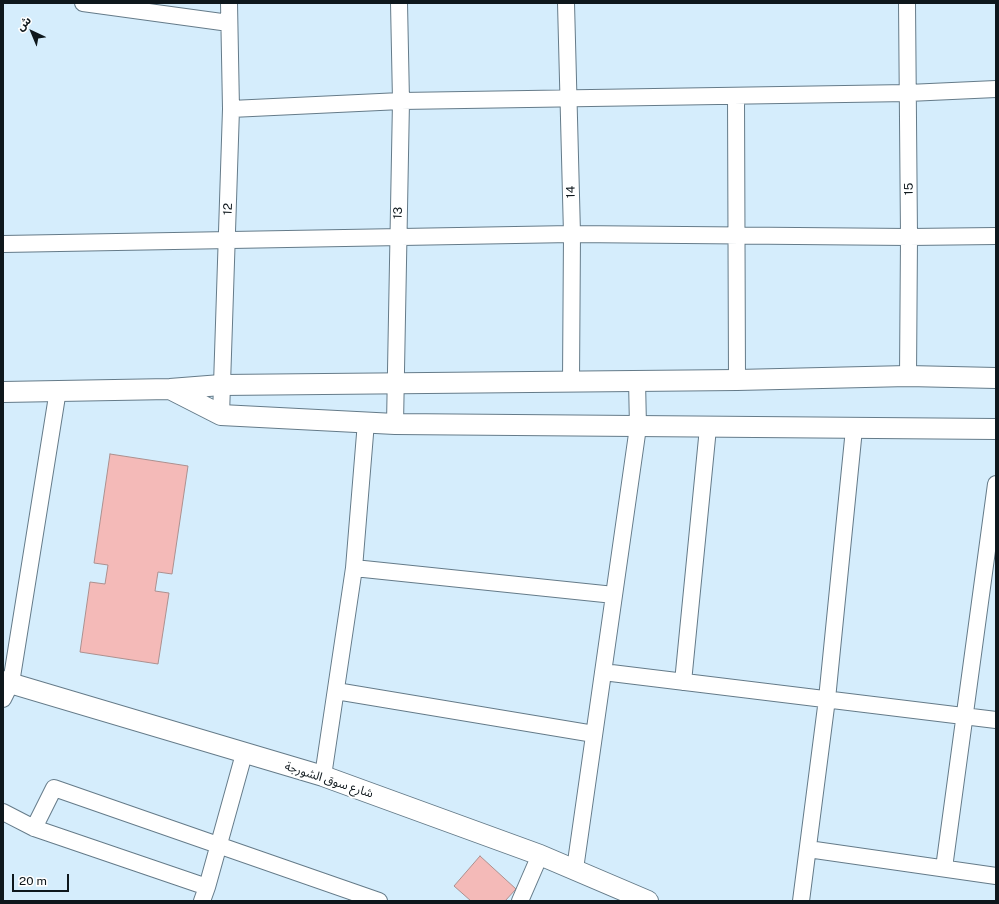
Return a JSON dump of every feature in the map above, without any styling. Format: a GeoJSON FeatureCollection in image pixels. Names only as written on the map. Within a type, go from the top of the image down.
{"type":"FeatureCollection","features":[{"type":"Feature","properties":{"kind":"street"},"geometry":{"type":"LineString","coordinates":[[82,3],[229,23]]}},
{"type":"Feature","properties":{"kind":"street","name":"12"},"geometry":{"type":"LineString","coordinates":[[221,415],[231,109],[228,3]]}},
{"type":"Feature","properties":{"kind":"street","name":"13"},"geometry":{"type":"LineString","coordinates":[[395,424],[397,237],[401,101],[399,3]]}},
{"type":"Feature","properties":{"kind":"street","name":"14"},"geometry":{"type":"LineString","coordinates":[[566,3],[572,234],[571,380]]}},
{"type":"Feature","properties":{"kind":"street","name":"15"},"geometry":{"type":"LineString","coordinates":[[907,3],[909,237],[908,376]]}},
{"type":"Feature","properties":{"kind":"street"},"geometry":{"type":"LineString","coordinates":[[231,109],[401,101],[908,93],[996,89]]}},
{"type":"Feature","properties":{"kind":"street"},"geometry":{"type":"LineString","coordinates":[[736,96],[737,380]]}},
{"type":"Feature","properties":{"kind":"street"},"geometry":{"type":"LineString","coordinates":[[3,244],[572,234],[909,237],[996,236]]}},
{"type":"Feature","properties":{"kind":"street"},"geometry":{"type":"LineString","coordinates":[[3,392],[58,390],[170,390],[221,385],[571,380],[737,380],[908,376],[996,378]]}},
{"type":"Feature","properties":{"kind":"street"},"geometry":{"type":"LineString","coordinates":[[575,869],[638,427],[637,380]]}},
{"type":"Feature","properties":{"kind":"street"},"geometry":{"type":"LineString","coordinates":[[6,688],[58,390]]}},
{"type":"Feature","properties":{"kind":"street"},"geometry":{"type":"LineString","coordinates":[[170,390],[221,415],[395,424],[996,430]]}},
{"type":"Feature","properties":{"kind":"street"},"geometry":{"type":"LineString","coordinates":[[323,776],[354,568],[366,422]]}},
{"type":"Feature","properties":{"kind":"street"},"geometry":{"type":"LineString","coordinates":[[683,682],[708,428]]}},
{"type":"Feature","properties":{"kind":"street"},"geometry":{"type":"LineString","coordinates":[[801,901],[827,699],[854,429]]}},
{"type":"Feature","properties":{"kind":"street"},"geometry":{"type":"LineString","coordinates":[[944,868],[963,716],[996,484]]}},
{"type":"Feature","properties":{"kind":"street"},"geometry":{"type":"LineString","coordinates":[[354,568],[614,595]]}},
{"type":"Feature","properties":{"kind":"street"},"geometry":{"type":"LineString","coordinates":[[603,672],[996,720]]}},
{"type":"Feature","properties":{"kind":"street","name":"شارع سوق الشورجة"},"geometry":{"type":"LineString","coordinates":[[6,688],[323,776],[540,855],[648,901]]}},
{"type":"Feature","properties":{"kind":"street"},"geometry":{"type":"LineString","coordinates":[[336,691],[594,734]]}},
{"type":"Feature","properties":{"kind":"street"},"geometry":{"type":"LineString","coordinates":[[3,812],[34,828],[204,894],[244,754]]}},
{"type":"Feature","properties":{"kind":"street"},"geometry":{"type":"LineString","coordinates":[[34,828],[54,788],[217,846],[379,901]]}},
{"type":"Feature","properties":{"kind":"street"},"geometry":{"type":"LineString","coordinates":[[808,849],[996,876]]}},
{"type":"Feature","properties":{"kind":"street"},"geometry":{"type":"LineString","coordinates":[[520,901],[540,855]]}},
{"type":"Feature","properties":{"kind":"building"},"geometry":{"type":"Polygon","coordinates":[[[110,454],[188,466],[172,574],[158,572],[155,591],[169,593],[158,664],[80,652],[90,582],[105,584],[108,565],[94,563],[110,454]]]}},
{"type":"Feature","properties":{"kind":"building"},"geometry":{"type":"Polygon","coordinates":[[[480,856],[516,889],[505,901],[471,901],[454,886],[480,856]]]}}]}
